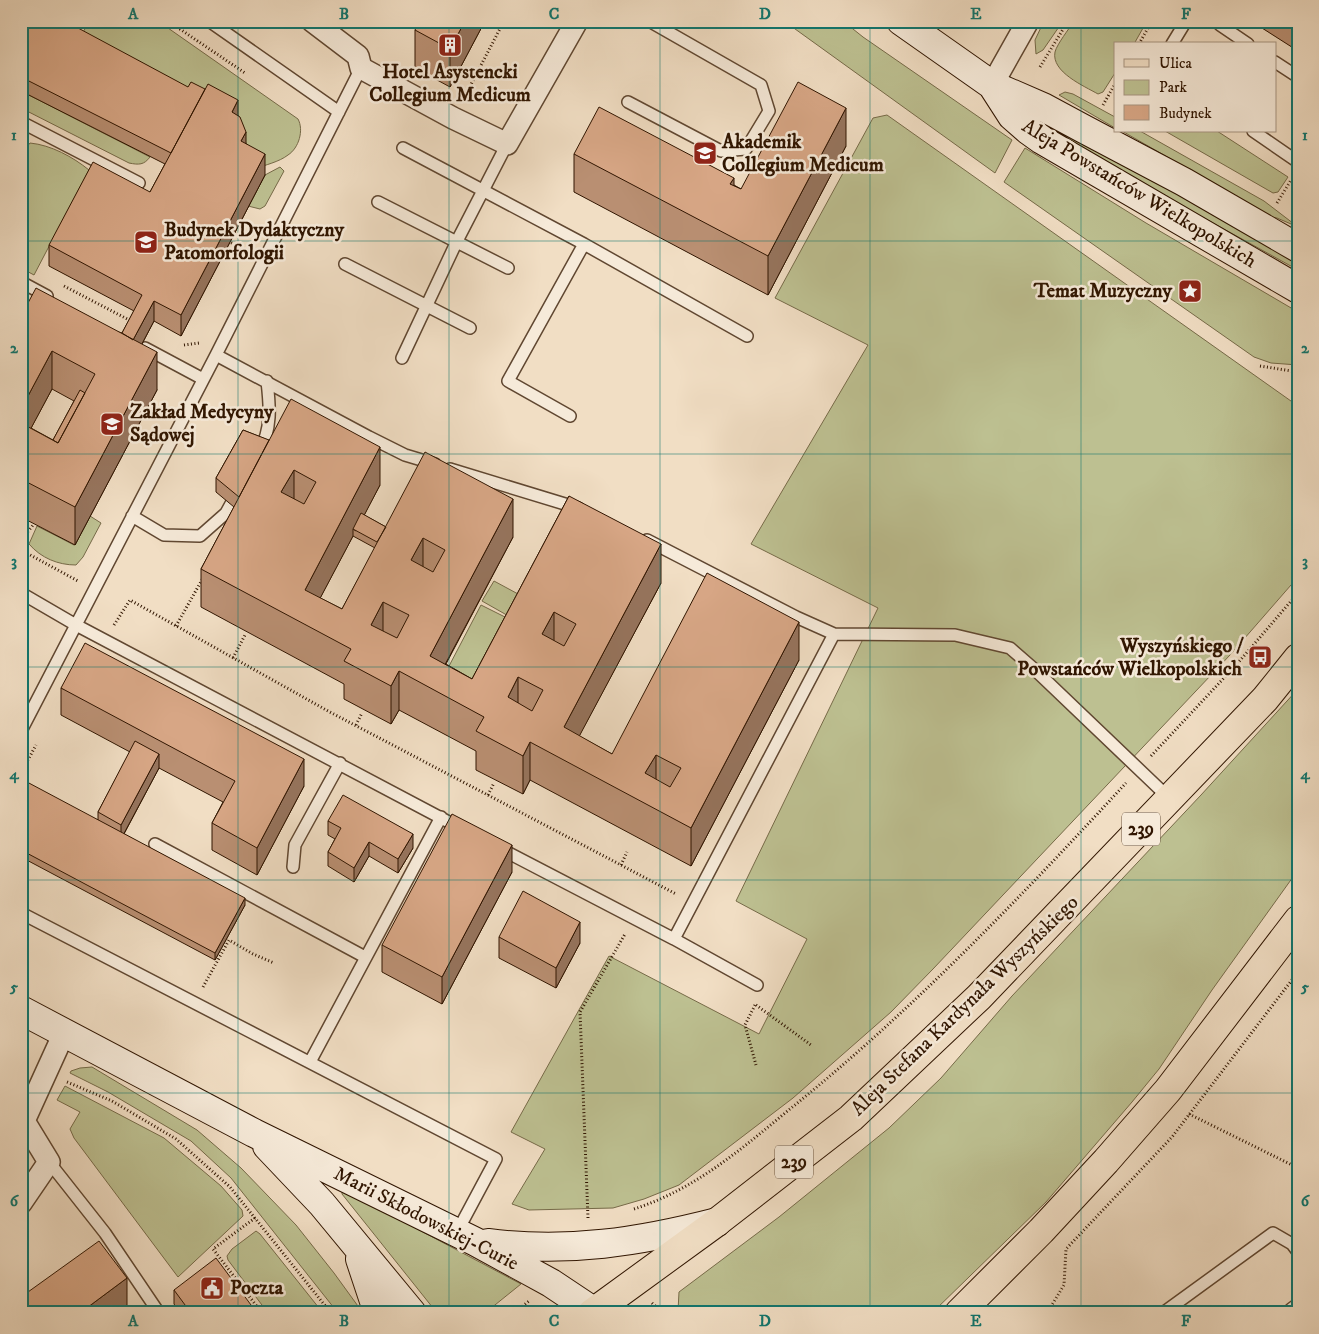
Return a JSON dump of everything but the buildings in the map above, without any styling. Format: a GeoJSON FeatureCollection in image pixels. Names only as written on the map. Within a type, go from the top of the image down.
{"type":"FeatureCollection","features":[{"type":"Feature","properties":{"kind":"main road","name":"Aleja Stefana Kardynała Wyszyńskiego"},"geometry":{"type":"LineString","coordinates":[[594,1312],[717,1222],[851,1118],[865,1105],[980,997],[1265,698],[1298,658]]}},
{"type":"Feature","properties":{"kind":"main road"},"geometry":{"type":"LineString","coordinates":[[959,1313],[1041,1231],[1168,1090],[1298,920]]}},
{"type":"Feature","properties":{"kind":"street"},"geometry":{"type":"LineString","coordinates":[[312,21],[360,62],[453,118],[507,144],[577,21]]}},
{"type":"Feature","properties":{"kind":"street","name":"Aleja Powstańców Wielkopolskich"},"geometry":{"type":"LineString","coordinates":[[901,21],[992,85],[1043,107],[1184,182],[1298,248]]}},
{"type":"Feature","properties":{"kind":"street"},"geometry":{"type":"LineString","coordinates":[[992,85],[1028,21]]}},
{"type":"Feature","properties":{"kind":"street","name":"Aleja Powstańców Wielkopolskich"},"geometry":{"type":"LineString","coordinates":[[992,85],[1012,116],[1042,140],[1298,289]]}},
{"type":"Feature","properties":{"kind":"street","name":"Marii Skłodowskiej-Curie"},"geometry":{"type":"LineString","coordinates":[[21,1010],[254,1133],[466,1237],[551,1283],[594,1312]]}},
{"type":"Feature","properties":{"kind":"street"},"geometry":{"type":"LineString","coordinates":[[21,1203],[49,1162],[22,1120],[65,1032]]}},
{"type":"Feature","properties":{"kind":"street","name":"Marii Skłodowskiej-Curie"},"geometry":{"type":"LineString","coordinates":[[254,1133],[322,1204],[412,1313]]}},
{"type":"Feature","properties":{"kind":"street"},"geometry":{"type":"LineString","coordinates":[[466,1237],[512,1246],[583,1247],[656,1237],[717,1222]]}},
{"type":"Feature","properties":{"kind":"street"},"geometry":{"type":"LineString","coordinates":[[354,1243],[378,1313]]}},
{"type":"Feature","properties":{"kind":"street"},"geometry":{"type":"LineString","coordinates":[[1294,1313],[1298,1310]]}},
{"type":"Feature","properties":{"kind":"lane"},"geometry":{"type":"LineString","coordinates":[[209,21],[339,112]]}},
{"type":"Feature","properties":{"kind":"lane"},"geometry":{"type":"LineString","coordinates":[[628,102],[721,151],[746,149],[769,111],[761,85],[649,21]]}},
{"type":"Feature","properties":{"kind":"lane"},"geometry":{"type":"LineString","coordinates":[[1173,42],[1186,21]]}},
{"type":"Feature","properties":{"kind":"lane"},"geometry":{"type":"LineString","coordinates":[[1219,23],[1245,42]]}},
{"type":"Feature","properties":{"kind":"lane"},"geometry":{"type":"LineString","coordinates":[[21,731],[216,356],[339,112],[360,62]]}},
{"type":"Feature","properties":{"kind":"lane"},"geometry":{"type":"LineString","coordinates":[[1276,63],[1298,77]]}},
{"type":"Feature","properties":{"kind":"lane"},"geometry":{"type":"LineString","coordinates":[[21,122],[139,183]]}},
{"type":"Feature","properties":{"kind":"lane"},"geometry":{"type":"LineString","coordinates":[[1254,132],[1298,162]]}},
{"type":"Feature","properties":{"kind":"lane"},"geometry":{"type":"LineString","coordinates":[[402,358],[457,242],[507,144]]}},
{"type":"Feature","properties":{"kind":"lane"},"geometry":{"type":"LineString","coordinates":[[402,148],[584,244],[747,336]]}},
{"type":"Feature","properties":{"kind":"lane"},"geometry":{"type":"LineString","coordinates":[[378,202],[508,268]]}},
{"type":"Feature","properties":{"kind":"lane"},"geometry":{"type":"LineString","coordinates":[[570,416],[508,381],[584,244]]}},
{"type":"Feature","properties":{"kind":"lane"},"geometry":{"type":"LineString","coordinates":[[345,264],[470,328]]}},
{"type":"Feature","properties":{"kind":"lane"},"geometry":{"type":"LineString","coordinates":[[21,282],[56,301]]}},
{"type":"Feature","properties":{"kind":"lane"},"geometry":{"type":"LineString","coordinates":[[134,342],[203,379]]}},
{"type":"Feature","properties":{"kind":"lane"},"geometry":{"type":"LineString","coordinates":[[216,356],[267,381],[405,455],[588,511]]}},
{"type":"Feature","properties":{"kind":"lane"},"geometry":{"type":"LineString","coordinates":[[252,465],[265,441],[271,411],[267,381]]}},
{"type":"Feature","properties":{"kind":"lane"},"geometry":{"type":"LineString","coordinates":[[132,516],[164,535],[200,536],[226,514],[244,480]]}},
{"type":"Feature","properties":{"kind":"lane"},"geometry":{"type":"LineString","coordinates":[[640,536],[796,617],[834,634],[955,635],[1010,648],[1170,799]]}},
{"type":"Feature","properties":{"kind":"lane"},"geometry":{"type":"LineString","coordinates":[[21,593],[104,640],[467,831]]}},
{"type":"Feature","properties":{"kind":"lane"},"geometry":{"type":"LineString","coordinates":[[674,939],[834,634]]}},
{"type":"Feature","properties":{"kind":"lane"},"geometry":{"type":"LineString","coordinates":[[293,867],[295,846],[340,763]]}},
{"type":"Feature","properties":{"kind":"lane"},"geometry":{"type":"LineString","coordinates":[[310,1062],[441,818]]}},
{"type":"Feature","properties":{"kind":"lane"},"geometry":{"type":"LineString","coordinates":[[484,840],[674,939],[757,985]]}},
{"type":"Feature","properties":{"kind":"lane"},"geometry":{"type":"LineString","coordinates":[[155,844],[365,957]]}},
{"type":"Feature","properties":{"kind":"lane"},"geometry":{"type":"LineString","coordinates":[[23,914],[496,1159],[466,1237]]}},
{"type":"Feature","properties":{"kind":"lane"},"geometry":{"type":"LineString","coordinates":[[49,1162],[105,1233],[159,1313]]}},
{"type":"Feature","properties":{"kind":"lane"},"geometry":{"type":"LineString","coordinates":[[1164,1313],[1273,1233],[1292,1244],[1298,1252]]}},
{"type":"Feature","properties":{"kind":"path"},"geometry":{"type":"LineString","coordinates":[[168,21],[247,74]]}},
{"type":"Feature","properties":{"kind":"path"},"geometry":{"type":"LineString","coordinates":[[453,118],[504,21]]}},
{"type":"Feature","properties":{"kind":"path"},"geometry":{"type":"LineString","coordinates":[[1040,67],[1068,21]]}},
{"type":"Feature","properties":{"kind":"path"},"geometry":{"type":"LineString","coordinates":[[1140,42],[1152,21]]}},
{"type":"Feature","properties":{"kind":"path"},"geometry":{"type":"LineString","coordinates":[[1103,105],[1114,86]]}},
{"type":"Feature","properties":{"kind":"path"},"geometry":{"type":"LineString","coordinates":[[1277,203],[1294,177]]}},
{"type":"Feature","properties":{"kind":"path"},"geometry":{"type":"LineString","coordinates":[[227,240],[245,250],[241,258]]}},
{"type":"Feature","properties":{"kind":"path"},"geometry":{"type":"LineString","coordinates":[[59,283],[137,324]]}},
{"type":"Feature","properties":{"kind":"path"},"geometry":{"type":"LineString","coordinates":[[194,352],[203,335]]}},
{"type":"Feature","properties":{"kind":"path"},"geometry":{"type":"LineString","coordinates":[[179,344],[198,343]]}},
{"type":"Feature","properties":{"kind":"path"},"geometry":{"type":"LineString","coordinates":[[1260,366],[1298,372]]}},
{"type":"Feature","properties":{"kind":"path"},"geometry":{"type":"LineString","coordinates":[[21,540],[34,524]]}},
{"type":"Feature","properties":{"kind":"path"},"geometry":{"type":"LineString","coordinates":[[21,550],[78,581],[82,572]]}},
{"type":"Feature","properties":{"kind":"path"},"geometry":{"type":"LineString","coordinates":[[176,626],[206,572]]}},
{"type":"Feature","properties":{"kind":"path"},"geometry":{"type":"LineString","coordinates":[[632,1210],[655,1202],[697,1180],[763,1132],[843,1064],[931,984],[1011,904],[1139,769],[1246,653],[1298,593]]}},
{"type":"Feature","properties":{"kind":"path"},"geometry":{"type":"LineString","coordinates":[[104,640],[130,600],[356,725],[693,902]]}},
{"type":"Feature","properties":{"kind":"path"},"geometry":{"type":"LineString","coordinates":[[233,658],[245,635]]}},
{"type":"Feature","properties":{"kind":"path"},"geometry":{"type":"LineString","coordinates":[[356,725],[362,713]]}},
{"type":"Feature","properties":{"kind":"path"},"geometry":{"type":"LineString","coordinates":[[21,773],[40,737]]}},
{"type":"Feature","properties":{"kind":"path"},"geometry":{"type":"LineString","coordinates":[[488,795],[494,783]]}},
{"type":"Feature","properties":{"kind":"path"},"geometry":{"type":"LineString","coordinates":[[621,865],[627,852]]}},
{"type":"Feature","properties":{"kind":"path"},"geometry":{"type":"LineString","coordinates":[[595,1216],[588,1217],[580,1012],[634,918]]}},
{"type":"Feature","properties":{"kind":"path"},"geometry":{"type":"LineString","coordinates":[[194,1003],[229,940],[274,963]]}},
{"type":"Feature","properties":{"kind":"path"},"geometry":{"type":"LineString","coordinates":[[1047,1313],[1064,1285],[1066,1249],[1172,1137],[1298,972]]}},
{"type":"Feature","properties":{"kind":"path"},"geometry":{"type":"LineString","coordinates":[[756,1065],[745,1025],[763,989],[757,985]]}},
{"type":"Feature","properties":{"kind":"path"},"geometry":{"type":"LineString","coordinates":[[755,1005],[811,1045]]}},
{"type":"Feature","properties":{"kind":"path"},"geometry":{"type":"LineString","coordinates":[[45,1073],[112,1100],[176,1139],[230,1186],[331,1313]]}},
{"type":"Feature","properties":{"kind":"path"},"geometry":{"type":"LineString","coordinates":[[1190,1114],[1298,1168]]}},
{"type":"Feature","properties":{"kind":"path"},"geometry":{"type":"LineString","coordinates":[[256,1218],[213,1249],[262,1313]]}},
{"type":"Feature","properties":{"kind":"path"},"geometry":{"type":"LineString","coordinates":[[657,1308],[663,1313]]}},
{"type":"Feature","properties":{"kind":"green space"},"geometry":{"type":"Polygon","coordinates":[[[90,21],[158,21],[298,119],[301,128],[295,148],[280,160],[254,169],[83,32],[90,21]]]}},
{"type":"Feature","properties":{"kind":"green space"},"geometry":{"type":"Polygon","coordinates":[[[784,21],[843,21],[863,37],[1012,140],[995,173],[784,21]]]}},
{"type":"Feature","properties":{"kind":"green space"},"geometry":{"type":"Polygon","coordinates":[[[1044,21],[1063,21],[1043,50],[1036,54],[1035,40],[1044,21]]]}},
{"type":"Feature","properties":{"kind":"green space"},"geometry":{"type":"Polygon","coordinates":[[[1074,21],[1147,21],[1135,42],[1114,42],[1114,75],[1103,92],[1098,94],[1070,78],[1058,66],[1055,52],[1074,21]]]}},
{"type":"Feature","properties":{"kind":"green space"},"geometry":{"type":"Polygon","coordinates":[[[21,91],[150,157],[141,164],[129,163],[21,108],[23,99],[21,91]]]}},
{"type":"Feature","properties":{"kind":"green space"},"geometry":{"type":"Polygon","coordinates":[[[1065,92],[1073,94],[1114,116],[1114,127],[1059,95],[1065,92]]]}},
{"type":"Feature","properties":{"kind":"green space"},"geometry":{"type":"Polygon","coordinates":[[[887,115],[1298,406],[1298,577],[1230,655],[933,969],[891,1012],[793,1098],[679,1185],[644,1199],[613,1208],[529,1210],[512,1204],[545,1149],[511,1132],[609,956],[759,1034],[807,939],[736,901],[878,608],[751,544],[868,345],[775,298],[873,118],[887,115]]]}},
{"type":"Feature","properties":{"kind":"green space"},"geometry":{"type":"Polygon","coordinates":[[[1046,120],[1298,258],[1298,270],[1041,128],[1046,120]]]}},
{"type":"Feature","properties":{"kind":"green space"},"geometry":{"type":"Polygon","coordinates":[[[1124,132],[1142,132],[1264,201],[1298,227],[1277,218],[1253,213],[1183,166],[1124,132]]]}},
{"type":"Feature","properties":{"kind":"green space"},"geometry":{"type":"Polygon","coordinates":[[[1167,132],[1219,132],[1288,177],[1278,192],[1273,193],[1167,132]]]}},
{"type":"Feature","properties":{"kind":"green space"},"geometry":{"type":"Polygon","coordinates":[[[30,143],[46,146],[61,152],[89,170],[34,275],[21,268],[21,154],[30,143]]]}},
{"type":"Feature","properties":{"kind":"green space"},"geometry":{"type":"Polygon","coordinates":[[[1025,148],[1146,223],[1298,312],[1298,365],[1271,363],[1254,357],[1004,182],[1025,148]]]}},
{"type":"Feature","properties":{"kind":"green space"},"geometry":{"type":"Polygon","coordinates":[[[280,167],[284,171],[265,206],[260,209],[248,206],[265,175],[280,167]]]}},
{"type":"Feature","properties":{"kind":"green space"},"geometry":{"type":"Polygon","coordinates":[[[90,516],[101,523],[83,557],[76,565],[50,560],[29,544],[37,526],[74,545],[90,516]]]}},
{"type":"Feature","properties":{"kind":"green space"},"geometry":{"type":"Polygon","coordinates":[[[494,581],[531,601],[519,622],[482,601],[494,581]]]}},
{"type":"Feature","properties":{"kind":"green space"},"geometry":{"type":"Polygon","coordinates":[[[481,605],[517,623],[484,687],[448,668],[481,605]]]}},
{"type":"Feature","properties":{"kind":"green space"},"geometry":{"type":"Polygon","coordinates":[[[1298,689],[1298,870],[1212,990],[1159,1069],[1046,1202],[932,1313],[680,1313],[678,1311],[679,1292],[779,1217],[889,1128],[941,1078],[1012,996],[1298,689]]]}},
{"type":"Feature","properties":{"kind":"green space"},"geometry":{"type":"Polygon","coordinates":[[[92,1067],[197,1130],[241,1168],[296,1225],[363,1313],[338,1313],[231,1178],[191,1141],[108,1092],[70,1073],[80,1068],[92,1067]]]}},
{"type":"Feature","properties":{"kind":"green space"},"geometry":{"type":"Polygon","coordinates":[[[65,1086],[164,1138],[221,1186],[242,1210],[243,1216],[178,1277],[74,1138],[70,1129],[80,1112],[57,1100],[65,1086]]]}},
{"type":"Feature","properties":{"kind":"green space"},"geometry":{"type":"Polygon","coordinates":[[[342,1189],[521,1284],[485,1313],[437,1313],[342,1194],[342,1189]]]}},
{"type":"Feature","properties":{"kind":"green space"},"geometry":{"type":"Polygon","coordinates":[[[256,1231],[323,1313],[268,1313],[228,1260],[227,1256],[232,1249],[256,1231]]]}},
{"type":"Feature","properties":{"kind":"place","name":"Hotel Asystencki Collegium Medicum"},"geometry":{"type":"Point","coordinates":[450,45]}},
{"type":"Feature","properties":{"kind":"place","name":"Akademik Collegium Medicum"},"geometry":{"type":"Point","coordinates":[705,153]}},
{"type":"Feature","properties":{"kind":"place","name":"Budynek Dydaktyczny Patomorfologii"},"geometry":{"type":"Point","coordinates":[146,242]}},
{"type":"Feature","properties":{"kind":"place","name":"Temat Muzyczny"},"geometry":{"type":"Point","coordinates":[1190,291]}},
{"type":"Feature","properties":{"kind":"place","name":"Zakład Medycyny Sądowej"},"geometry":{"type":"Point","coordinates":[112,424]}},
{"type":"Feature","properties":{"kind":"place","name":"Wyszyńskiego / Powstańców Wielkopolskich"},"geometry":{"type":"Point","coordinates":[1260,657]}},
{"type":"Feature","properties":{"kind":"place","name":"Poczta"},"geometry":{"type":"Point","coordinates":[212,1288]}}]}
